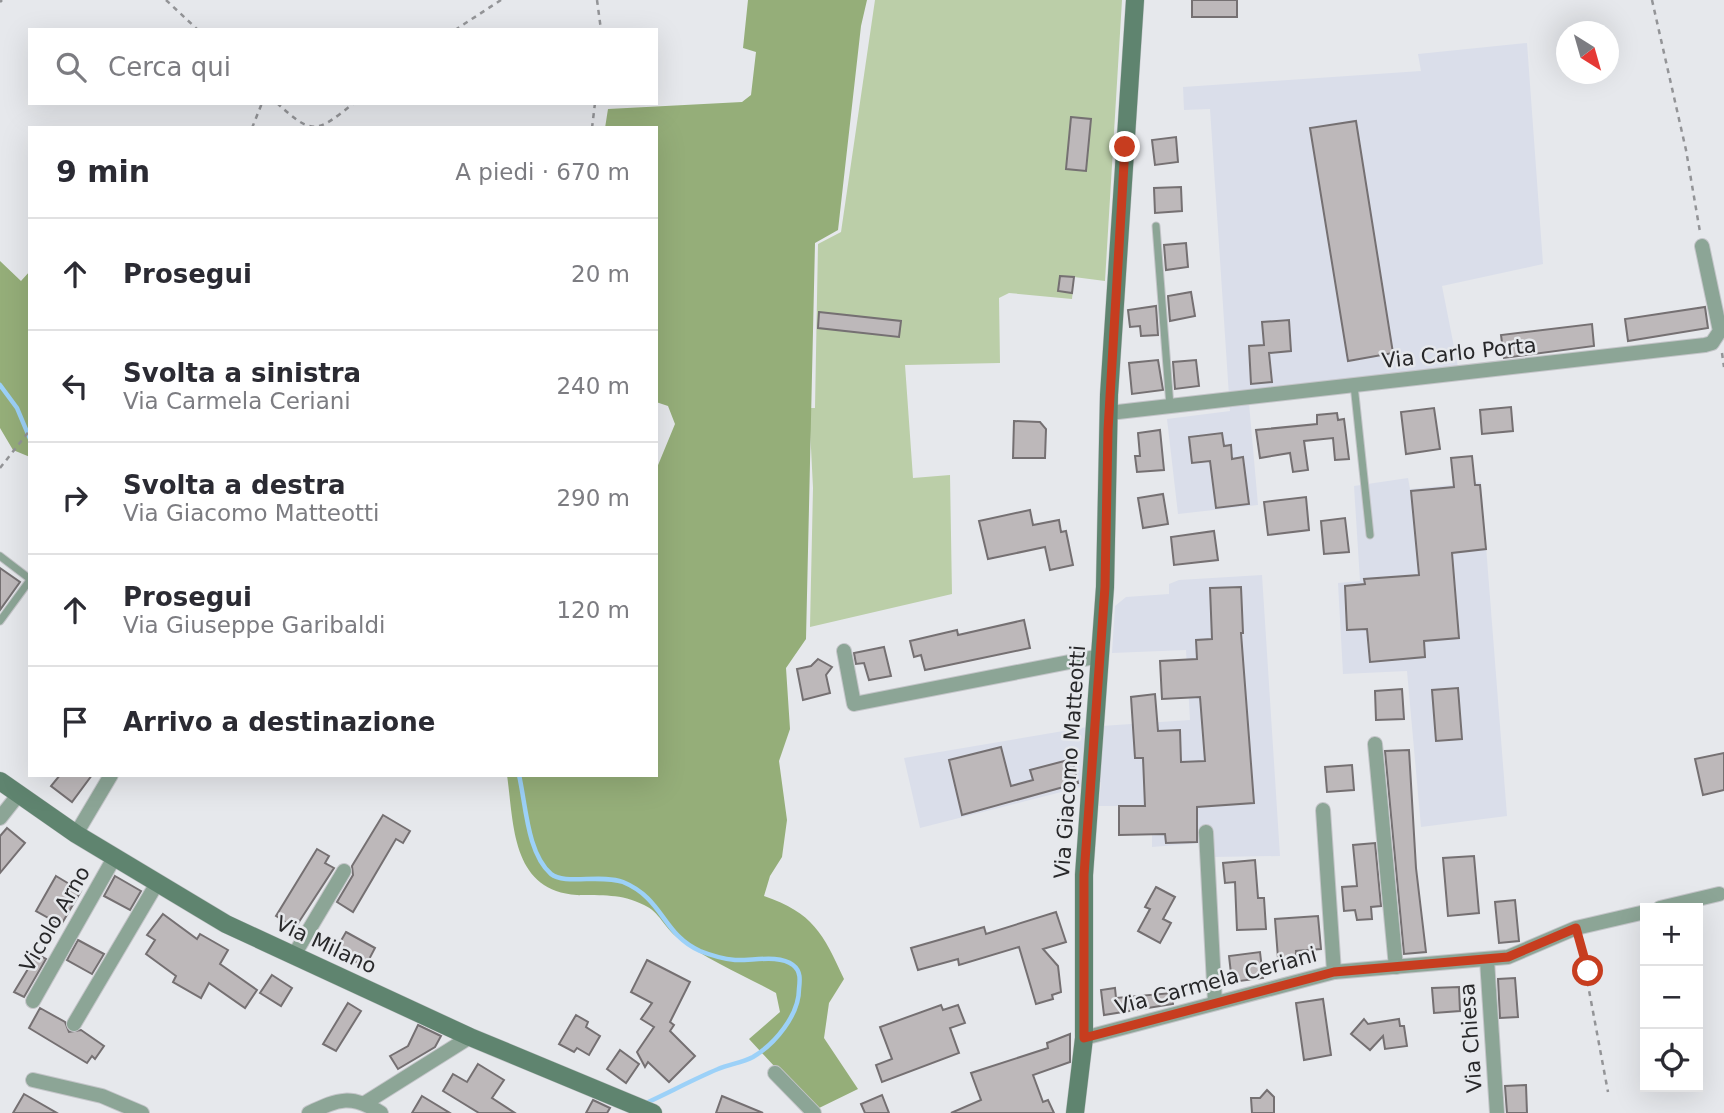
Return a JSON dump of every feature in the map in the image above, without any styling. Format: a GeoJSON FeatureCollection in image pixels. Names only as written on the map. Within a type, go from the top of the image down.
{"type":"FeatureCollection","features":[{"type":"Feature","properties":{"kind":"street","name":"Via Giacomo Matteotti"},"geometry":{"type":"LineString","coordinates":[[1075,1113],[1084,1038],[1084,875],[1105,587],[1109,413],[1135,0]]}},
{"type":"Feature","properties":{"kind":"street","name":"Via Carlo Porta"},"geometry":{"type":"LineString","coordinates":[[1109,413],[1705,345],[1712,343],[1720,331],[1702,246]]}},
{"type":"Feature","properties":{"kind":"street"},"geometry":{"type":"LineString","coordinates":[[844,651],[854,704],[1100,656]]}},
{"type":"Feature","properties":{"kind":"street"},"geometry":{"type":"LineString","coordinates":[[1375,744],[1396,967]]}},
{"type":"Feature","properties":{"kind":"street"},"geometry":{"type":"LineString","coordinates":[[76,834],[110,777]]}},
{"type":"Feature","properties":{"kind":"street","name":"Via Milano"},"geometry":{"type":"LineString","coordinates":[[0,781],[76,834],[226,924],[470,1037],[653,1113]]}},
{"type":"Feature","properties":{"kind":"street"},"geometry":{"type":"LineString","coordinates":[[0,818],[19,794]]}},
{"type":"Feature","properties":{"kind":"street"},"geometry":{"type":"LineString","coordinates":[[1323,810],[1334,972]]}},
{"type":"Feature","properties":{"kind":"street"},"geometry":{"type":"LineString","coordinates":[[1206,832],[1215,1003]]}},
{"type":"Feature","properties":{"kind":"street","name":"Vicolo Arno"},"geometry":{"type":"LineString","coordinates":[[33,1001],[114,858]]}},
{"type":"Feature","properties":{"kind":"street"},"geometry":{"type":"LineString","coordinates":[[294,956],[344,872]]}},
{"type":"Feature","properties":{"kind":"street"},"geometry":{"type":"LineString","coordinates":[[74,1024],[156,884]]}},
{"type":"Feature","properties":{"kind":"street"},"geometry":{"type":"LineString","coordinates":[[1681,903],[1719,894]]}},
{"type":"Feature","properties":{"kind":"street","name":"Via Carmela Ceriani"},"geometry":{"type":"LineString","coordinates":[[1084,1038],[1334,972],[1508,957],[1576,928],[1640,913]]}},
{"type":"Feature","properties":{"kind":"street","name":"Via Chiesa"},"geometry":{"type":"LineString","coordinates":[[1487,960],[1497,1113]]}},
{"type":"Feature","properties":{"kind":"street"},"geometry":{"type":"LineString","coordinates":[[363,1108],[470,1037]]}},
{"type":"Feature","properties":{"kind":"street"},"geometry":{"type":"LineString","coordinates":[[775,1073],[814,1113]]}},
{"type":"Feature","properties":{"kind":"street"},"geometry":{"type":"LineString","coordinates":[[33,1080],[102,1096],[142,1113]]}},
{"type":"Feature","properties":{"kind":"street"},"geometry":{"type":"LineString","coordinates":[[309,1113],[340,1099],[381,1113]]}},
{"type":"Feature","properties":{"kind":"lane"},"geometry":{"type":"LineString","coordinates":[[1156,226],[1170,406]]}},
{"type":"Feature","properties":{"kind":"lane"},"geometry":{"type":"LineString","coordinates":[[1354,385],[1370,535]]}},
{"type":"Feature","properties":{"kind":"lane"},"geometry":{"type":"LineString","coordinates":[[0,556],[28,577]]}},
{"type":"Feature","properties":{"kind":"lane"},"geometry":{"type":"LineString","coordinates":[[0,621],[28,582]]}},
{"type":"Feature","properties":{"kind":"path"},"geometry":{"type":"LineString","coordinates":[[166,0],[196,28]]}},
{"type":"Feature","properties":{"kind":"path"},"geometry":{"type":"LineString","coordinates":[[458,28],[501,0]]}},
{"type":"Feature","properties":{"kind":"path"},"geometry":{"type":"LineString","coordinates":[[597,0],[601,28]]}},
{"type":"Feature","properties":{"kind":"path"},"geometry":{"type":"LineString","coordinates":[[1652,0],[1686,150],[1702,246]]}},
{"type":"Feature","properties":{"kind":"path"},"geometry":{"type":"LineString","coordinates":[[253,126],[261,105]]}},
{"type":"Feature","properties":{"kind":"path"},"geometry":{"type":"LineString","coordinates":[[279,105],[301,126]]}},
{"type":"Feature","properties":{"kind":"path"},"geometry":{"type":"LineString","coordinates":[[320,126],[351,105]]}},
{"type":"Feature","properties":{"kind":"path"},"geometry":{"type":"LineString","coordinates":[[592,126],[595,105]]}},
{"type":"Feature","properties":{"kind":"path"},"geometry":{"type":"LineString","coordinates":[[0,468],[28,431]]}},
{"type":"Feature","properties":{"kind":"path"},"geometry":{"type":"LineString","coordinates":[[1576,928],[1588,971],[1608,1093]]}},
{"type":"Feature","properties":{"kind":"shaded area"},"geometry":{"type":"Polygon","coordinates":[[[1527,43],[1543,264],[1442,286],[1458,367],[1248,392],[1258,505],[1178,514],[1167,419],[1230,411],[1210,109],[1184,110],[1183,87],[1421,71],[1418,54],[1527,43]]]}},
{"type":"Feature","properties":{"kind":"shaded area"},"geometry":{"type":"Polygon","coordinates":[[[1408,478],[1410,489],[1481,482],[1507,816],[1421,827],[1407,671],[1343,674],[1338,583],[1360,581],[1354,486],[1408,478]]]}},
{"type":"Feature","properties":{"kind":"shaded area"},"geometry":{"type":"Polygon","coordinates":[[[1262,575],[1280,856],[1213,857],[1212,842],[1152,847],[1152,806],[1099,806],[1101,782],[920,828],[904,758],[1087,727],[1190,720],[1186,650],[1112,653],[1115,606],[1126,597],[1169,594],[1169,584],[1179,580],[1262,575]]]}},
{"type":"Feature","properties":{"kind":"green space"},"geometry":{"type":"Polygon","coordinates":[[[748,0],[867,0],[861,26],[838,230],[815,243],[806,639],[786,668],[790,729],[779,761],[787,820],[782,857],[770,876],[764,896],[794,910],[814,927],[830,949],[844,979],[829,1003],[824,1038],[858,1089],[815,1110],[749,1039],[780,1012],[776,993],[689,946],[644,905],[619,897],[555,891],[539,881],[520,852],[507,777],[658,777],[658,465],[675,424],[668,406],[658,403],[658,126],[605,126],[608,109],[742,102],[751,95],[756,52],[743,48],[748,0]]]}},
{"type":"Feature","properties":{"kind":"green space"},"geometry":{"type":"Polygon","coordinates":[[[875,0],[1122,0],[1105,281],[1074,277],[1072,299],[1009,293],[999,298],[1000,363],[905,365],[913,478],[950,475],[952,594],[810,627],[813,488],[809,408],[815,408],[818,244],[841,232],[875,0]]]}},
{"type":"Feature","properties":{"kind":"green space"},"geometry":{"type":"Polygon","coordinates":[[[0,261],[21,281],[28,273],[28,456],[13,450],[0,428],[0,261]]]}},
{"type":"Feature","properties":{"kind":"building"},"geometry":{"type":"Polygon","coordinates":[[[1192,0],[1237,0],[1237,17],[1192,17],[1192,0]]]}},
{"type":"Feature","properties":{"kind":"building"},"geometry":{"type":"Polygon","coordinates":[[[1071,117],[1091,119],[1086,171],[1066,169],[1071,117]]]}},
{"type":"Feature","properties":{"kind":"building"},"geometry":{"type":"Polygon","coordinates":[[[1356,121],[1393,353],[1348,361],[1310,128],[1356,121]]]}},
{"type":"Feature","properties":{"kind":"building"},"geometry":{"type":"Polygon","coordinates":[[[1176,137],[1178,162],[1155,165],[1152,140],[1176,137]]]}},
{"type":"Feature","properties":{"kind":"building"},"geometry":{"type":"Polygon","coordinates":[[[1181,187],[1182,211],[1155,213],[1154,188],[1181,187]]]}},
{"type":"Feature","properties":{"kind":"building"},"geometry":{"type":"Polygon","coordinates":[[[1186,243],[1188,267],[1166,270],[1164,245],[1186,243]]]}},
{"type":"Feature","properties":{"kind":"building"},"geometry":{"type":"Polygon","coordinates":[[[1060,276],[1074,277],[1072,293],[1058,291],[1060,276]]]}},
{"type":"Feature","properties":{"kind":"building"},"geometry":{"type":"Polygon","coordinates":[[[1191,292],[1195,316],[1170,321],[1168,296],[1191,292]]]}},
{"type":"Feature","properties":{"kind":"building"},"geometry":{"type":"Polygon","coordinates":[[[1156,306],[1158,335],[1141,336],[1140,326],[1130,327],[1128,310],[1156,306]]]}},
{"type":"Feature","properties":{"kind":"building"},"geometry":{"type":"Polygon","coordinates":[[[1705,307],[1708,328],[1628,341],[1625,319],[1705,307]]]}},
{"type":"Feature","properties":{"kind":"building"},"geometry":{"type":"Polygon","coordinates":[[[819,312],[901,321],[899,337],[818,328],[819,312]]]}},
{"type":"Feature","properties":{"kind":"building"},"geometry":{"type":"Polygon","coordinates":[[[1289,320],[1291,351],[1269,353],[1272,382],[1251,384],[1249,346],[1264,345],[1262,322],[1289,320]]]}},
{"type":"Feature","properties":{"kind":"building"},"geometry":{"type":"Polygon","coordinates":[[[1592,324],[1594,346],[1504,358],[1501,335],[1592,324]]]}},
{"type":"Feature","properties":{"kind":"building"},"geometry":{"type":"Polygon","coordinates":[[[1158,360],[1163,390],[1132,394],[1129,363],[1158,360]]]}},
{"type":"Feature","properties":{"kind":"building"},"geometry":{"type":"Polygon","coordinates":[[[1196,360],[1199,386],[1175,389],[1173,362],[1196,360]]]}},
{"type":"Feature","properties":{"kind":"building"},"geometry":{"type":"Polygon","coordinates":[[[1511,407],[1513,431],[1482,434],[1480,410],[1511,407]]]}},
{"type":"Feature","properties":{"kind":"building"},"geometry":{"type":"Polygon","coordinates":[[[1434,408],[1440,449],[1406,454],[1401,412],[1434,408]]]}},
{"type":"Feature","properties":{"kind":"building"},"geometry":{"type":"Polygon","coordinates":[[[1337,413],[1338,420],[1344,419],[1349,459],[1335,460],[1333,438],[1304,441],[1308,470],[1293,472],[1290,453],[1260,458],[1256,430],[1317,424],[1317,415],[1337,413]]]}},
{"type":"Feature","properties":{"kind":"building"},"geometry":{"type":"Polygon","coordinates":[[[1014,421],[1040,422],[1046,429],[1045,458],[1013,458],[1014,421]]]}},
{"type":"Feature","properties":{"kind":"building"},"geometry":{"type":"Polygon","coordinates":[[[1160,430],[1164,470],[1137,472],[1135,456],[1140,456],[1138,433],[1160,430]]]}},
{"type":"Feature","properties":{"kind":"building"},"geometry":{"type":"Polygon","coordinates":[[[1222,433],[1224,446],[1231,445],[1232,459],[1243,457],[1249,504],[1216,508],[1210,461],[1192,463],[1189,437],[1222,433]]]}},
{"type":"Feature","properties":{"kind":"building"},"geometry":{"type":"Polygon","coordinates":[[[1472,456],[1475,485],[1480,485],[1486,549],[1452,553],[1459,638],[1424,641],[1425,657],[1370,662],[1367,629],[1347,630],[1345,586],[1365,584],[1364,579],[1419,575],[1411,491],[1454,487],[1451,458],[1472,456]]]}},
{"type":"Feature","properties":{"kind":"building"},"geometry":{"type":"Polygon","coordinates":[[[1163,494],[1168,524],[1143,528],[1138,498],[1163,494]]]}},
{"type":"Feature","properties":{"kind":"building"},"geometry":{"type":"Polygon","coordinates":[[[1306,497],[1309,530],[1268,535],[1264,502],[1306,497]]]}},
{"type":"Feature","properties":{"kind":"building"},"geometry":{"type":"Polygon","coordinates":[[[1030,510],[1033,525],[1059,520],[1061,532],[1066,531],[1073,565],[1050,570],[1045,547],[988,559],[979,521],[1030,510]]]}},
{"type":"Feature","properties":{"kind":"building"},"geometry":{"type":"Polygon","coordinates":[[[1345,518],[1349,552],[1324,554],[1321,521],[1345,518]]]}},
{"type":"Feature","properties":{"kind":"building"},"geometry":{"type":"Polygon","coordinates":[[[1214,531],[1218,560],[1174,565],[1171,537],[1214,531]]]}},
{"type":"Feature","properties":{"kind":"building"},"geometry":{"type":"Polygon","coordinates":[[[0,568],[20,582],[0,610],[0,568]]]}},
{"type":"Feature","properties":{"kind":"building"},"geometry":{"type":"Polygon","coordinates":[[[1241,587],[1241,633],[1254,803],[1197,807],[1197,842],[1166,843],[1165,834],[1119,835],[1119,806],[1145,806],[1143,758],[1135,758],[1131,697],[1155,694],[1158,731],[1180,730],[1181,762],[1205,761],[1200,697],[1162,699],[1160,661],[1197,659],[1196,640],[1212,639],[1210,588],[1241,587]]]}},
{"type":"Feature","properties":{"kind":"building"},"geometry":{"type":"Polygon","coordinates":[[[1024,620],[1030,648],[925,670],[921,655],[914,657],[910,641],[957,630],[958,635],[1024,620]]]}},
{"type":"Feature","properties":{"kind":"building"},"geometry":{"type":"Polygon","coordinates":[[[884,647],[891,676],[869,680],[864,663],[856,664],[854,653],[884,647]]]}},
{"type":"Feature","properties":{"kind":"building"},"geometry":{"type":"Polygon","coordinates":[[[818,659],[832,667],[826,675],[830,693],[803,700],[797,669],[811,666],[818,659]]]}},
{"type":"Feature","properties":{"kind":"building"},"geometry":{"type":"Polygon","coordinates":[[[1458,688],[1462,739],[1436,741],[1432,690],[1458,688]]]}},
{"type":"Feature","properties":{"kind":"building"},"geometry":{"type":"Polygon","coordinates":[[[1402,689],[1404,719],[1376,720],[1375,691],[1402,689]]]}},
{"type":"Feature","properties":{"kind":"building"},"geometry":{"type":"Polygon","coordinates":[[[1001,747],[1011,786],[1033,780],[1030,770],[1072,759],[1078,783],[962,815],[949,760],[1001,747]]]}},
{"type":"Feature","properties":{"kind":"building"},"geometry":{"type":"Polygon","coordinates":[[[1409,750],[1416,868],[1426,952],[1404,954],[1385,751],[1409,750]]]}},
{"type":"Feature","properties":{"kind":"building"},"geometry":{"type":"Polygon","coordinates":[[[1724,753],[1724,790],[1703,795],[1695,759],[1724,753]]]}},
{"type":"Feature","properties":{"kind":"building"},"geometry":{"type":"Polygon","coordinates":[[[1352,765],[1354,790],[1327,792],[1325,767],[1352,765]]]}},
{"type":"Feature","properties":{"kind":"building"},"geometry":{"type":"Polygon","coordinates":[[[58,777],[91,777],[72,802],[51,786],[58,777]]]}},
{"type":"Feature","properties":{"kind":"building"},"geometry":{"type":"Polygon","coordinates":[[[383,815],[410,831],[403,843],[396,839],[353,912],[337,902],[353,875],[352,866],[383,815]]]}},
{"type":"Feature","properties":{"kind":"building"},"geometry":{"type":"Polygon","coordinates":[[[7,828],[25,843],[0,873],[0,836],[7,828]]]}},
{"type":"Feature","properties":{"kind":"building"},"geometry":{"type":"Polygon","coordinates":[[[1375,843],[1381,906],[1371,907],[1372,919],[1357,920],[1355,910],[1344,911],[1342,887],[1357,886],[1353,845],[1375,843]]]}},
{"type":"Feature","properties":{"kind":"building"},"geometry":{"type":"Polygon","coordinates":[[[317,849],[329,856],[325,863],[334,868],[295,928],[276,916],[317,849]]]}},
{"type":"Feature","properties":{"kind":"building"},"geometry":{"type":"Polygon","coordinates":[[[1474,856],[1479,913],[1448,916],[1443,858],[1474,856]]]}},
{"type":"Feature","properties":{"kind":"building"},"geometry":{"type":"Polygon","coordinates":[[[1255,860],[1258,898],[1264,898],[1266,929],[1237,930],[1235,882],[1225,883],[1223,863],[1255,860]]]}},
{"type":"Feature","properties":{"kind":"building"},"geometry":{"type":"Polygon","coordinates":[[[56,876],[81,891],[61,925],[36,911],[56,876]]]}},
{"type":"Feature","properties":{"kind":"building"},"geometry":{"type":"Polygon","coordinates":[[[115,876],[141,891],[130,910],[104,896],[115,876]]]}},
{"type":"Feature","properties":{"kind":"building"},"geometry":{"type":"Polygon","coordinates":[[[1156,887],[1175,897],[1163,919],[1171,923],[1160,943],[1138,931],[1150,909],[1145,907],[1156,887]]]}},
{"type":"Feature","properties":{"kind":"building"},"geometry":{"type":"Polygon","coordinates":[[[1515,900],[1519,941],[1499,943],[1495,902],[1515,900]]]}},
{"type":"Feature","properties":{"kind":"building"},"geometry":{"type":"Polygon","coordinates":[[[1056,912],[1066,942],[1043,949],[1058,966],[1061,992],[1052,995],[1053,999],[1036,1004],[1019,947],[959,965],[958,959],[918,970],[911,948],[984,927],[986,934],[1056,912]]]}},
{"type":"Feature","properties":{"kind":"building"},"geometry":{"type":"Polygon","coordinates":[[[163,914],[197,939],[200,934],[228,950],[220,964],[257,990],[245,1008],[209,983],[201,998],[173,982],[176,976],[146,954],[155,940],[147,935],[163,914]]]}},
{"type":"Feature","properties":{"kind":"building"},"geometry":{"type":"Polygon","coordinates":[[[1318,916],[1321,949],[1296,951],[1296,957],[1278,958],[1275,919],[1318,916]]]}},
{"type":"Feature","properties":{"kind":"building"},"geometry":{"type":"Polygon","coordinates":[[[346,932],[375,948],[365,967],[335,951],[346,932]]]}},
{"type":"Feature","properties":{"kind":"building"},"geometry":{"type":"Polygon","coordinates":[[[78,940],[104,954],[92,974],[67,960],[78,940]]]}},
{"type":"Feature","properties":{"kind":"building"},"geometry":{"type":"Polygon","coordinates":[[[1260,952],[1263,978],[1232,982],[1229,956],[1260,952]]]}},
{"type":"Feature","properties":{"kind":"building"},"geometry":{"type":"Polygon","coordinates":[[[37,954],[46,959],[24,997],[14,992],[37,954]]]}},
{"type":"Feature","properties":{"kind":"building"},"geometry":{"type":"Polygon","coordinates":[[[647,960],[690,982],[670,1022],[674,1025],[670,1031],[695,1056],[669,1082],[648,1062],[645,1067],[637,1052],[654,1027],[641,1019],[652,1003],[631,992],[647,960]]]}},
{"type":"Feature","properties":{"kind":"building"},"geometry":{"type":"Polygon","coordinates":[[[272,975],[292,988],[281,1006],[260,993],[272,975]]]}},
{"type":"Feature","properties":{"kind":"building"},"geometry":{"type":"Polygon","coordinates":[[[1515,978],[1518,1017],[1500,1018],[1498,979],[1515,978]]]}},
{"type":"Feature","properties":{"kind":"building"},"geometry":{"type":"Polygon","coordinates":[[[1459,987],[1460,1011],[1434,1013],[1432,988],[1459,987]]]}},
{"type":"Feature","properties":{"kind":"building"},"geometry":{"type":"Polygon","coordinates":[[[1115,988],[1116,998],[1172,993],[1173,1004],[1104,1015],[1101,990],[1115,988]]]}},
{"type":"Feature","properties":{"kind":"building"},"geometry":{"type":"Polygon","coordinates":[[[1323,999],[1331,1055],[1304,1060],[1296,1003],[1323,999]]]}},
{"type":"Feature","properties":{"kind":"building"},"geometry":{"type":"Polygon","coordinates":[[[348,1003],[361,1011],[336,1051],[323,1044],[348,1003]]]}},
{"type":"Feature","properties":{"kind":"building"},"geometry":{"type":"Polygon","coordinates":[[[941,1005],[943,1010],[958,1005],[965,1023],[950,1028],[959,1053],[882,1082],[876,1065],[892,1059],[880,1027],[941,1005]]]}},
{"type":"Feature","properties":{"kind":"building"},"geometry":{"type":"Polygon","coordinates":[[[40,1008],[65,1022],[69,1032],[81,1030],[104,1046],[95,1059],[92,1056],[87,1063],[29,1028],[40,1008]]]}},
{"type":"Feature","properties":{"kind":"building"},"geometry":{"type":"Polygon","coordinates":[[[576,1015],[588,1022],[586,1027],[600,1036],[589,1055],[577,1048],[574,1052],[559,1044],[576,1015]]]}},
{"type":"Feature","properties":{"kind":"building"},"geometry":{"type":"Polygon","coordinates":[[[1364,1019],[1368,1024],[1399,1019],[1400,1026],[1404,1026],[1407,1046],[1385,1049],[1383,1036],[1370,1050],[1351,1034],[1364,1019]]]}},
{"type":"Feature","properties":{"kind":"building"},"geometry":{"type":"Polygon","coordinates":[[[418,1025],[441,1036],[435,1047],[398,1069],[390,1056],[408,1046],[418,1025]]]}},
{"type":"Feature","properties":{"kind":"building"},"geometry":{"type":"Polygon","coordinates":[[[1070,1034],[1070,1062],[1033,1075],[1043,1102],[1048,1100],[1054,1113],[951,1113],[981,1100],[971,1073],[1048,1048],[1047,1043],[1070,1034]]]}},
{"type":"Feature","properties":{"kind":"building"},"geometry":{"type":"Polygon","coordinates":[[[620,1050],[639,1064],[626,1083],[607,1069],[620,1050]]]}},
{"type":"Feature","properties":{"kind":"building"},"geometry":{"type":"Polygon","coordinates":[[[478,1064],[504,1080],[492,1098],[515,1113],[479,1113],[443,1091],[453,1074],[467,1082],[478,1064]]]}},
{"type":"Feature","properties":{"kind":"building"},"geometry":{"type":"Polygon","coordinates":[[[1526,1085],[1527,1113],[1507,1113],[1505,1086],[1526,1085]]]}},
{"type":"Feature","properties":{"kind":"building"},"geometry":{"type":"Polygon","coordinates":[[[1267,1090],[1274,1097],[1274,1113],[1252,1113],[1251,1098],[1260,1098],[1267,1090]]]}},
{"type":"Feature","properties":{"kind":"building"},"geometry":{"type":"Polygon","coordinates":[[[24,1094],[57,1113],[13,1113],[24,1094]]]}},
{"type":"Feature","properties":{"kind":"building"},"geometry":{"type":"Polygon","coordinates":[[[882,1095],[889,1113],[865,1113],[861,1104],[882,1095]]]}},
{"type":"Feature","properties":{"kind":"building"},"geometry":{"type":"Polygon","coordinates":[[[422,1096],[450,1113],[412,1113],[422,1096]]]}},
{"type":"Feature","properties":{"kind":"building"},"geometry":{"type":"Polygon","coordinates":[[[722,1096],[763,1113],[716,1113],[722,1096]]]}},
{"type":"Feature","properties":{"kind":"building"},"geometry":{"type":"Polygon","coordinates":[[[593,1100],[610,1108],[607,1113],[586,1113],[593,1100]]]}},
{"type":"Feature","properties":{"kind":"waterway"},"geometry":{"type":"LineString","coordinates":[[0,385],[17,408],[28,434]]}},
{"type":"Feature","properties":{"kind":"waterway"},"geometry":{"type":"LineString","coordinates":[[519,777],[532,841],[543,865],[551,874],[565,879],[623,882],[637,889],[687,944],[700,951],[735,960],[780,960],[796,967],[799,973],[795,1009],[784,1028],[769,1045],[749,1059],[718,1069],[646,1103]]}},
{"type":"Feature","properties":{"kind":"route"},"geometry":{"type":"LineString","coordinates":[[1125,147],[1108,430],[1105,587],[1084,875],[1084,1038],[1334,972],[1508,957],[1576,928],[1588,971]]}}]}
